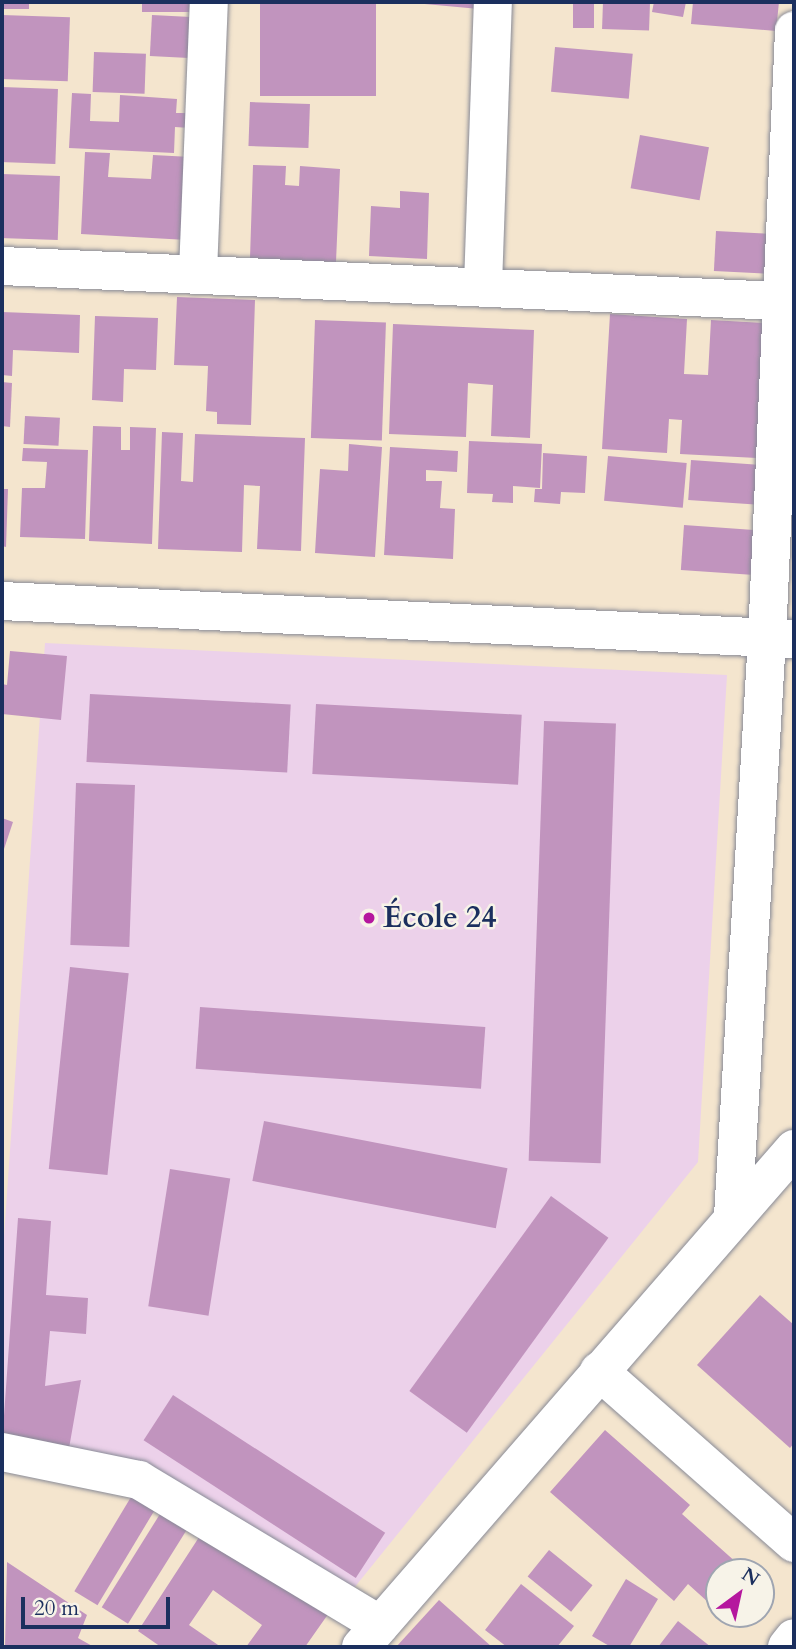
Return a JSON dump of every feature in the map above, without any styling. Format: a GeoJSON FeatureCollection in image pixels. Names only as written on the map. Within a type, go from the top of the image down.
{"type":"FeatureCollection","features":[{"type":"Feature","properties":{"kind":"street"},"geometry":{"type":"LineString","coordinates":[[198,272],[209,2]]}},
{"type":"Feature","properties":{"kind":"street"},"geometry":{"type":"LineString","coordinates":[[482,285],[494,2]]}},
{"type":"Feature","properties":{"kind":"street"},"geometry":{"type":"LineString","coordinates":[[733,1216],[781,638],[779,301],[794,31]]}},
{"type":"Feature","properties":{"kind":"street"},"geometry":{"type":"LineString","coordinates":[[2,267],[198,272],[779,301]]}},
{"type":"Feature","properties":{"kind":"street"},"geometry":{"type":"LineString","coordinates":[[2,601],[781,638]]}},
{"type":"Feature","properties":{"kind":"street"},"geometry":{"type":"LineString","coordinates":[[2,1452],[139,1480],[370,1636],[794,1149]]}},
{"type":"Feature","properties":{"kind":"street"},"geometry":{"type":"LineString","coordinates":[[598,1371],[794,1543]]}},
{"type":"Feature","properties":{"kind":"street"},"geometry":{"type":"LineString","coordinates":[[786,1647],[794,1639]]}},
{"type":"Feature","properties":{"kind":"shaded area","name":"École 24"},"geometry":{"type":"Polygon","coordinates":[[[45,643],[727,675],[698,1162],[350,1593],[140,1473],[2,1449],[2,1266],[45,643]]]}},
{"type":"Feature","properties":{"kind":"building"},"geometry":{"type":"Polygon","coordinates":[[[2,2],[29,2],[29,9],[2,9],[2,2]]]}},
{"type":"Feature","properties":{"kind":"building"},"geometry":{"type":"Polygon","coordinates":[[[142,2],[197,2],[197,12],[142,12],[142,2]]]}},
{"type":"Feature","properties":{"kind":"building"},"geometry":{"type":"Polygon","coordinates":[[[260,2],[376,2],[376,96],[260,96],[260,2]]]}},
{"type":"Feature","properties":{"kind":"building"},"geometry":{"type":"Polygon","coordinates":[[[403,2],[479,2],[479,9],[403,2]]]}},
{"type":"Feature","properties":{"kind":"building"},"geometry":{"type":"Polygon","coordinates":[[[573,2],[594,2],[594,28],[573,28],[573,2]]]}},
{"type":"Feature","properties":{"kind":"building"},"geometry":{"type":"Polygon","coordinates":[[[603,2],[650,4],[649,31],[602,29],[603,2]]]}},
{"type":"Feature","properties":{"kind":"building"},"geometry":{"type":"Polygon","coordinates":[[[654,2],[686,2],[683,17],[652,12],[654,2]]]}},
{"type":"Feature","properties":{"kind":"building"},"geometry":{"type":"Polygon","coordinates":[[[693,2],[779,2],[776,31],[691,24],[693,2]]]}},
{"type":"Feature","properties":{"kind":"building"},"geometry":{"type":"Polygon","coordinates":[[[2,15],[70,17],[68,81],[2,79],[2,15]]]}},
{"type":"Feature","properties":{"kind":"building"},"geometry":{"type":"Polygon","coordinates":[[[152,15],[196,17],[194,58],[150,56],[152,15]]]}},
{"type":"Feature","properties":{"kind":"building"},"geometry":{"type":"Polygon","coordinates":[[[555,47],[633,54],[629,99],[551,92],[555,47]]]}},
{"type":"Feature","properties":{"kind":"building"},"geometry":{"type":"Polygon","coordinates":[[[94,52],[146,54],[145,94],[93,92],[94,52]]]}},
{"type":"Feature","properties":{"kind":"building"},"geometry":{"type":"Polygon","coordinates":[[[2,87],[58,89],[55,164],[2,162],[2,87]]]}},
{"type":"Feature","properties":{"kind":"building"},"geometry":{"type":"Polygon","coordinates":[[[72,93],[91,94],[90,121],[119,122],[120,95],[177,99],[176,113],[190,113],[190,128],[175,127],[174,153],[69,148],[72,93]]]}},
{"type":"Feature","properties":{"kind":"building"},"geometry":{"type":"Polygon","coordinates":[[[250,102],[310,104],[308,148],[248,146],[250,102]]]}},
{"type":"Feature","properties":{"kind":"building"},"geometry":{"type":"Polygon","coordinates":[[[640,135],[709,147],[700,200],[631,188],[640,135]]]}},
{"type":"Feature","properties":{"kind":"building"},"geometry":{"type":"Polygon","coordinates":[[[85,152],[110,153],[108,177],[151,179],[153,155],[191,157],[187,240],[81,234],[85,152]]]}},
{"type":"Feature","properties":{"kind":"building"},"geometry":{"type":"Polygon","coordinates":[[[253,165],[286,166],[285,185],[299,186],[300,166],[340,169],[336,262],[250,258],[253,165]]]}},
{"type":"Feature","properties":{"kind":"building"},"geometry":{"type":"Polygon","coordinates":[[[2,174],[60,176],[58,240],[2,238],[2,174]]]}},
{"type":"Feature","properties":{"kind":"building"},"geometry":{"type":"Polygon","coordinates":[[[400,191],[429,193],[427,259],[369,256],[371,206],[400,208],[400,191]]]}},
{"type":"Feature","properties":{"kind":"building"},"geometry":{"type":"Polygon","coordinates":[[[716,231],[770,234],[768,274],[714,271],[716,231]]]}},
{"type":"Feature","properties":{"kind":"building"},"geometry":{"type":"Polygon","coordinates":[[[177,297],[255,300],[251,425],[217,424],[217,412],[206,411],[208,366],[174,365],[177,297]]]}},
{"type":"Feature","properties":{"kind":"building"},"geometry":{"type":"Polygon","coordinates":[[[2,312],[80,315],[79,353],[13,350],[12,376],[2,375],[2,312]]]}},
{"type":"Feature","properties":{"kind":"building"},"geometry":{"type":"Polygon","coordinates":[[[610,314],[687,319],[684,374],[708,375],[711,320],[764,323],[757,458],[680,454],[682,420],[669,419],[667,453],[602,449],[610,314]]]}},
{"type":"Feature","properties":{"kind":"building"},"geometry":{"type":"Polygon","coordinates":[[[95,316],[158,318],[156,370],[124,369],[123,402],[92,400],[95,316]]]}},
{"type":"Feature","properties":{"kind":"building"},"geometry":{"type":"Polygon","coordinates":[[[315,320],[386,322],[382,440],[311,438],[315,320]]]}},
{"type":"Feature","properties":{"kind":"building"},"geometry":{"type":"Polygon","coordinates":[[[393,324],[534,330],[530,438],[491,436],[493,385],[468,383],[466,437],[389,434],[393,324]]]}},
{"type":"Feature","properties":{"kind":"building"},"geometry":{"type":"Polygon","coordinates":[[[2,382],[12,383],[10,427],[2,426],[2,382]]]}},
{"type":"Feature","properties":{"kind":"building"},"geometry":{"type":"Polygon","coordinates":[[[25,416],[60,418],[58,446],[24,444],[25,416]]]}},
{"type":"Feature","properties":{"kind":"building"},"geometry":{"type":"Polygon","coordinates":[[[93,426],[121,427],[121,450],[130,450],[130,427],[156,428],[152,544],[89,541],[93,426]]]}},
{"type":"Feature","properties":{"kind":"building"},"geometry":{"type":"Polygon","coordinates":[[[162,432],[183,433],[181,481],[193,482],[195,434],[305,438],[301,551],[257,549],[260,486],[244,485],[242,552],[158,549],[162,432]]]}},
{"type":"Feature","properties":{"kind":"building"},"geometry":{"type":"Polygon","coordinates":[[[469,441],[542,444],[540,488],[513,486],[513,503],[492,502],[493,494],[467,493],[469,441]]]}},
{"type":"Feature","properties":{"kind":"building"},"geometry":{"type":"Polygon","coordinates":[[[349,444],[382,447],[375,557],[315,553],[320,469],[348,471],[349,444]]]}},
{"type":"Feature","properties":{"kind":"building"},"geometry":{"type":"Polygon","coordinates":[[[390,447],[458,451],[457,472],[426,470],[426,481],[442,481],[440,508],[455,509],[453,559],[384,555],[390,447]]]}},
{"type":"Feature","properties":{"kind":"building"},"geometry":{"type":"Polygon","coordinates":[[[23,448],[88,450],[85,539],[20,537],[22,488],[45,488],[47,462],[22,461],[23,448]]]}},
{"type":"Feature","properties":{"kind":"building"},"geometry":{"type":"Polygon","coordinates":[[[543,453],[587,456],[585,493],[561,492],[560,504],[534,502],[535,489],[542,489],[543,453]]]}},
{"type":"Feature","properties":{"kind":"building"},"geometry":{"type":"Polygon","coordinates":[[[608,456],[687,463],[683,508],[604,501],[608,456]]]}},
{"type":"Feature","properties":{"kind":"building"},"geometry":{"type":"Polygon","coordinates":[[[691,460],[758,465],[755,505],[688,500],[691,460]]]}},
{"type":"Feature","properties":{"kind":"building"},"geometry":{"type":"Polygon","coordinates":[[[2,489],[8,489],[6,547],[2,546],[2,489]]]}},
{"type":"Feature","properties":{"kind":"building"},"geometry":{"type":"Polygon","coordinates":[[[684,525],[754,530],[751,575],[681,570],[684,525]]]}},
{"type":"Feature","properties":{"kind":"building"},"geometry":{"type":"Polygon","coordinates":[[[10,651],[67,656],[61,720],[2,714],[2,684],[7,685],[10,651]]]}},
{"type":"Feature","properties":{"kind":"building"},"geometry":{"type":"Polygon","coordinates":[[[90,694],[291,705],[287,772],[86,762],[90,694]]]}},
{"type":"Feature","properties":{"kind":"building"},"geometry":{"type":"Polygon","coordinates":[[[316,704],[522,715],[518,785],[312,774],[316,704]]]}},
{"type":"Feature","properties":{"kind":"building"},"geometry":{"type":"Polygon","coordinates":[[[544,721],[616,724],[601,1163],[529,1161],[544,721]]]}},
{"type":"Feature","properties":{"kind":"building"},"geometry":{"type":"Polygon","coordinates":[[[76,783],[135,785],[129,947],[70,945],[76,783]]]}},
{"type":"Feature","properties":{"kind":"building"},"geometry":{"type":"Polygon","coordinates":[[[2,818],[13,822],[2,855],[2,818]]]}},
{"type":"Feature","properties":{"kind":"building"},"geometry":{"type":"Polygon","coordinates":[[[70,967],[129,973],[107,1175],[49,1169],[70,967]]]}},
{"type":"Feature","properties":{"kind":"building"},"geometry":{"type":"Polygon","coordinates":[[[200,1007],[485,1027],[481,1089],[196,1069],[200,1007]]]}},
{"type":"Feature","properties":{"kind":"building"},"geometry":{"type":"Polygon","coordinates":[[[264,1121],[507,1168],[496,1228],[252,1181],[264,1121]]]}},
{"type":"Feature","properties":{"kind":"building"},"geometry":{"type":"Polygon","coordinates":[[[170,1169],[230,1179],[209,1316],[148,1306],[170,1169]]]}},
{"type":"Feature","properties":{"kind":"building"},"geometry":{"type":"Polygon","coordinates":[[[551,1196],[608,1238],[467,1433],[409,1391],[551,1196]]]}},
{"type":"Feature","properties":{"kind":"building"},"geometry":{"type":"Polygon","coordinates":[[[18,1218],[51,1221],[46,1295],[88,1298],[86,1334],[50,1331],[45,1386],[81,1380],[68,1454],[2,1444],[18,1218]]]}},
{"type":"Feature","properties":{"kind":"building"},"geometry":{"type":"Polygon","coordinates":[[[760,1295],[794,1325],[794,1443],[790,1448],[697,1365],[760,1295]]]}},
{"type":"Feature","properties":{"kind":"building"},"geometry":{"type":"Polygon","coordinates":[[[173,1395],[385,1533],[356,1578],[144,1440],[173,1395]]]}},
{"type":"Feature","properties":{"kind":"building"},"geometry":{"type":"Polygon","coordinates":[[[605,1430],[690,1505],[682,1514],[731,1558],[705,1558],[705,1599],[688,1584],[674,1601],[550,1492],[605,1430]]]}},
{"type":"Feature","properties":{"kind":"building"},"geometry":{"type":"Polygon","coordinates":[[[131,1497],[154,1511],[97,1605],[74,1591],[131,1497]]]}},
{"type":"Feature","properties":{"kind":"building"},"geometry":{"type":"Polygon","coordinates":[[[160,1514],[186,1530],[128,1624],[102,1607],[160,1514]]]}},
{"type":"Feature","properties":{"kind":"building"},"geometry":{"type":"Polygon","coordinates":[[[205,1528],[331,1610],[305,1647],[246,1647],[262,1625],[213,1590],[189,1625],[221,1647],[161,1647],[138,1631],[205,1528]]]}},
{"type":"Feature","properties":{"kind":"building"},"geometry":{"type":"Polygon","coordinates":[[[549,1550],[593,1585],[571,1612],[528,1576],[549,1550]]]}},
{"type":"Feature","properties":{"kind":"building"},"geometry":{"type":"Polygon","coordinates":[[[7,1562],[87,1615],[78,1638],[94,1647],[5,1647],[7,1562]]]}},
{"type":"Feature","properties":{"kind":"building"},"geometry":{"type":"Polygon","coordinates":[[[626,1579],[658,1599],[629,1647],[611,1647],[592,1636],[626,1579]]]}},
{"type":"Feature","properties":{"kind":"building"},"geometry":{"type":"Polygon","coordinates":[[[521,1584],[574,1626],[557,1647],[507,1647],[485,1630],[521,1584]]]}},
{"type":"Feature","properties":{"kind":"building"},"geometry":{"type":"Polygon","coordinates":[[[439,1600],[492,1647],[396,1647],[439,1600]]]}},
{"type":"Feature","properties":{"kind":"building"},"geometry":{"type":"Polygon","coordinates":[[[678,1621],[711,1647],[658,1647],[678,1621]]]}},
{"type":"Feature","properties":{"kind":"place","name":"École 24"},"geometry":{"type":"Point","coordinates":[369,918]}}]}
